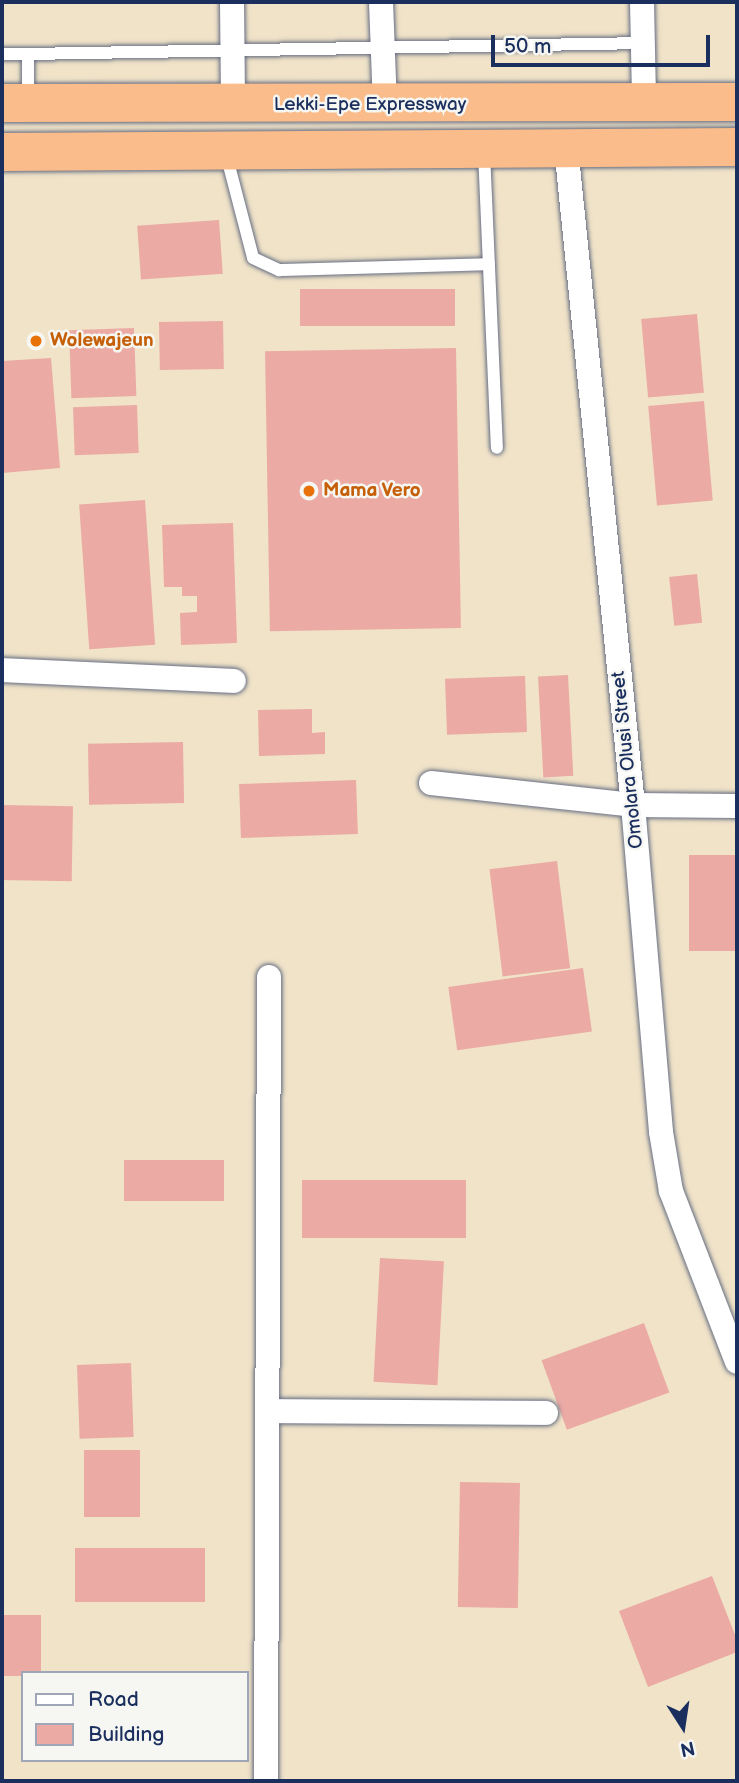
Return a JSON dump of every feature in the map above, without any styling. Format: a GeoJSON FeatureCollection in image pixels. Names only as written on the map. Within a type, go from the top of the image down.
{"type":"FeatureCollection","features":[{"type":"Feature","properties":{"kind":"highway","name":"Lekki-Epe Expressway"},"geometry":{"type":"LineString","coordinates":[[15,103],[385,105],[737,102]]}},
{"type":"Feature","properties":{"kind":"highway"},"geometry":{"type":"LineString","coordinates":[[2,152],[737,147]]}},
{"type":"Feature","properties":{"kind":"street"},"geometry":{"type":"LineString","coordinates":[[232,2],[233,105]]}},
{"type":"Feature","properties":{"kind":"street"},"geometry":{"type":"LineString","coordinates":[[381,2],[385,105]]}},
{"type":"Feature","properties":{"kind":"street"},"geometry":{"type":"LineString","coordinates":[[642,2],[644,101]]}},
{"type":"Feature","properties":{"kind":"street","name":"Omolara Olusi Street"},"geometry":{"type":"LineString","coordinates":[[566,147],[634,805],[661,1132],[671,1191],[737,1362]]}},
{"type":"Feature","properties":{"kind":"street"},"geometry":{"type":"LineString","coordinates":[[2,670],[234,681]]}},
{"type":"Feature","properties":{"kind":"street"},"geometry":{"type":"LineString","coordinates":[[431,783],[634,805],[737,806]]}},
{"type":"Feature","properties":{"kind":"street"},"geometry":{"type":"LineString","coordinates":[[266,1781],[269,977]]}},
{"type":"Feature","properties":{"kind":"street"},"geometry":{"type":"LineString","coordinates":[[267,1411],[546,1413]]}},
{"type":"Feature","properties":{"kind":"lane"},"geometry":{"type":"LineString","coordinates":[[2,54],[643,43]]}},
{"type":"Feature","properties":{"kind":"lane"},"geometry":{"type":"LineString","coordinates":[[15,103],[29,54]]}},
{"type":"Feature","properties":{"kind":"lane"},"geometry":{"type":"LineString","coordinates":[[484,148],[497,449]]}},
{"type":"Feature","properties":{"kind":"lane"},"geometry":{"type":"LineString","coordinates":[[226,150],[253,258],[279,270],[489,264]]}},
{"type":"Feature","properties":{"kind":"building"},"geometry":{"type":"Polygon","coordinates":[[[219,220],[223,274],[141,280],[137,226],[219,220]]]}},
{"type":"Feature","properties":{"kind":"building"},"geometry":{"type":"Polygon","coordinates":[[[300,289],[455,289],[455,326],[300,326],[300,289]]]}},
{"type":"Feature","properties":{"kind":"building"},"geometry":{"type":"Polygon","coordinates":[[[697,314],[704,393],[648,398],[641,319],[697,314]]]}},
{"type":"Feature","properties":{"kind":"building"},"geometry":{"type":"Polygon","coordinates":[[[223,321],[224,369],[160,370],[159,322],[223,321]]]}},
{"type":"Feature","properties":{"kind":"building"},"geometry":{"type":"Polygon","coordinates":[[[134,328],[136,396],[71,398],[69,330],[134,328]]]}},
{"type":"Feature","properties":{"kind":"building"},"geometry":{"type":"Polygon","coordinates":[[[456,348],[461,628],[270,631],[265,351],[456,348]]]}},
{"type":"Feature","properties":{"kind":"building"},"geometry":{"type":"Polygon","coordinates":[[[51,358],[60,468],[2,473],[2,361],[51,358]]]}},
{"type":"Feature","properties":{"kind":"building"},"geometry":{"type":"Polygon","coordinates":[[[704,401],[713,501],[657,506],[648,406],[704,401]]]}},
{"type":"Feature","properties":{"kind":"building"},"geometry":{"type":"Polygon","coordinates":[[[137,405],[139,453],[75,455],[73,407],[137,405]]]}},
{"type":"Feature","properties":{"kind":"building"},"geometry":{"type":"Polygon","coordinates":[[[145,500],[155,645],[89,649],[79,505],[145,500]]]}},
{"type":"Feature","properties":{"kind":"building"},"geometry":{"type":"Polygon","coordinates":[[[233,523],[237,643],[181,645],[180,613],[197,612],[197,596],[182,596],[182,587],[164,587],[162,525],[233,523]]]}},
{"type":"Feature","properties":{"kind":"building"},"geometry":{"type":"Polygon","coordinates":[[[697,574],[702,623],[674,626],[669,577],[697,574]]]}},
{"type":"Feature","properties":{"kind":"building"},"geometry":{"type":"Polygon","coordinates":[[[568,675],[573,776],[543,777],[538,677],[568,675]]]}},
{"type":"Feature","properties":{"kind":"building"},"geometry":{"type":"Polygon","coordinates":[[[525,676],[527,732],[447,735],[445,679],[525,676]]]}},
{"type":"Feature","properties":{"kind":"building"},"geometry":{"type":"Polygon","coordinates":[[[312,709],[312,733],[325,732],[325,754],[259,756],[258,710],[312,709]]]}},
{"type":"Feature","properties":{"kind":"building"},"geometry":{"type":"Polygon","coordinates":[[[183,742],[184,803],[89,805],[88,744],[183,742]]]}},
{"type":"Feature","properties":{"kind":"building"},"geometry":{"type":"Polygon","coordinates":[[[356,780],[358,834],[241,838],[239,784],[356,780]]]}},
{"type":"Feature","properties":{"kind":"building"},"geometry":{"type":"Polygon","coordinates":[[[2,805],[73,806],[72,881],[2,880],[2,805]]]}},
{"type":"Feature","properties":{"kind":"building"},"geometry":{"type":"Polygon","coordinates":[[[689,855],[737,855],[737,951],[689,951],[689,855]]]}},
{"type":"Feature","properties":{"kind":"building"},"geometry":{"type":"Polygon","coordinates":[[[557,861],[570,968],[503,976],[490,869],[557,861]]]}},
{"type":"Feature","properties":{"kind":"building"},"geometry":{"type":"Polygon","coordinates":[[[583,968],[592,1031],[457,1050],[448,987],[583,968]]]}},
{"type":"Feature","properties":{"kind":"building"},"geometry":{"type":"Polygon","coordinates":[[[124,1160],[224,1160],[224,1201],[124,1201],[124,1160]]]}},
{"type":"Feature","properties":{"kind":"building"},"geometry":{"type":"Polygon","coordinates":[[[302,1180],[466,1180],[466,1238],[302,1238],[302,1180]]]}},
{"type":"Feature","properties":{"kind":"building"},"geometry":{"type":"Polygon","coordinates":[[[380,1258],[444,1261],[437,1385],[374,1382],[380,1258]]]}},
{"type":"Feature","properties":{"kind":"building"},"geometry":{"type":"Polygon","coordinates":[[[644,1323],[669,1393],[567,1430],[542,1360],[644,1323]]]}},
{"type":"Feature","properties":{"kind":"building"},"geometry":{"type":"Polygon","coordinates":[[[131,1363],[134,1437],[80,1439],[77,1365],[131,1363]]]}},
{"type":"Feature","properties":{"kind":"building"},"geometry":{"type":"Polygon","coordinates":[[[84,1450],[140,1450],[140,1517],[84,1517],[84,1450]]]}},
{"type":"Feature","properties":{"kind":"building"},"geometry":{"type":"Polygon","coordinates":[[[460,1482],[520,1483],[518,1608],[458,1607],[460,1482]]]}},
{"type":"Feature","properties":{"kind":"building"},"geometry":{"type":"Polygon","coordinates":[[[75,1548],[205,1548],[205,1602],[75,1602],[75,1548]]]}},
{"type":"Feature","properties":{"kind":"building"},"geometry":{"type":"Polygon","coordinates":[[[712,1576],[737,1640],[737,1652],[648,1687],[619,1611],[712,1576]]]}},
{"type":"Feature","properties":{"kind":"building"},"geometry":{"type":"Polygon","coordinates":[[[2,1615],[41,1615],[41,1671],[21,1671],[21,1676],[2,1676],[2,1615]]]}},
{"type":"Feature","properties":{"kind":"place","name":"Wolewajeun"},"geometry":{"type":"Point","coordinates":[36,341]}},
{"type":"Feature","properties":{"kind":"place","name":"Mama Vero"},"geometry":{"type":"Point","coordinates":[309,491]}}]}
